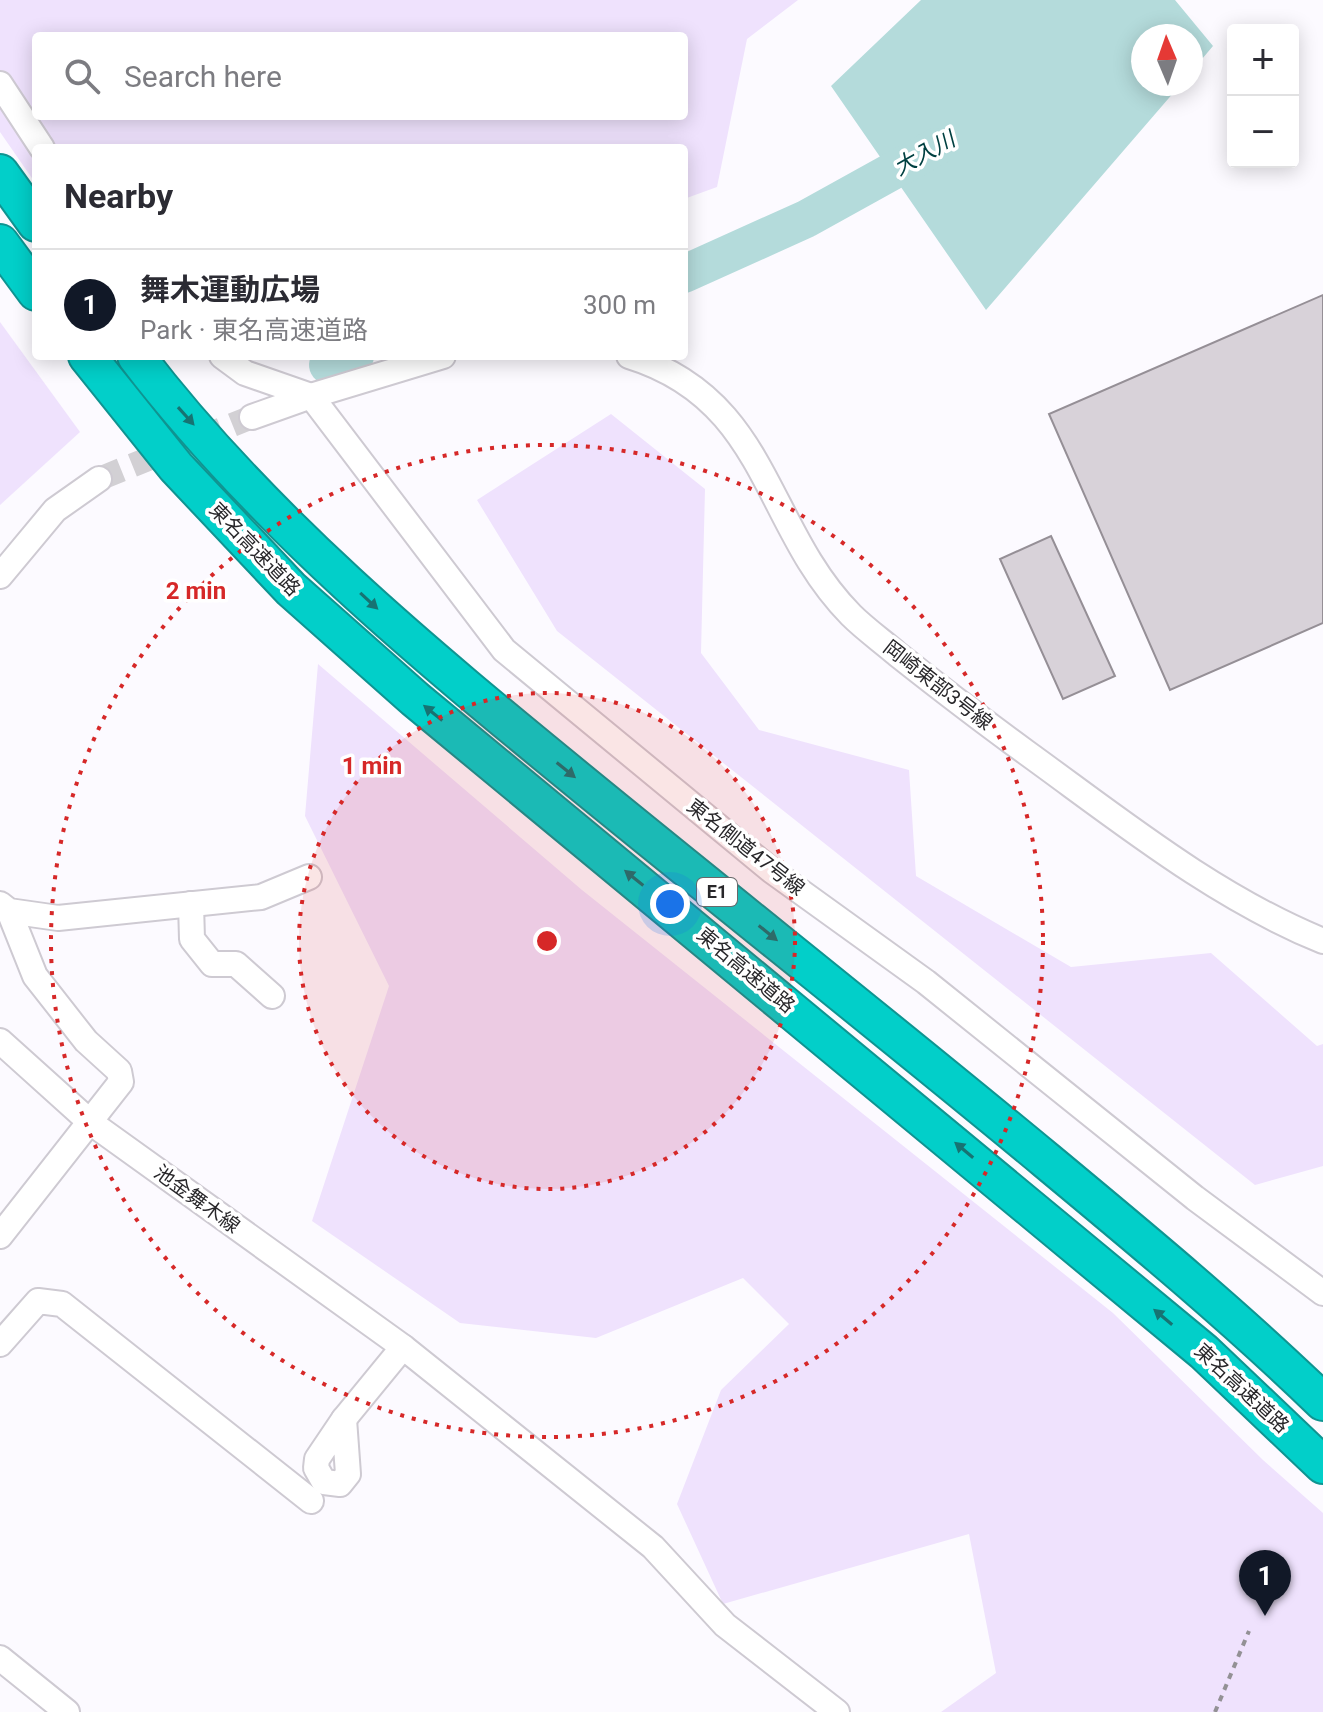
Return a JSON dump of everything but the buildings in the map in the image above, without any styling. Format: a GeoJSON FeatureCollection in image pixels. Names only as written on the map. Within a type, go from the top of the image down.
{"type":"FeatureCollection","features":[{"type":"Feature","properties":{"kind":"highway"},"geometry":{"type":"LineString","coordinates":[[0,173],[32,217]]}},
{"type":"Feature","properties":{"kind":"highway"},"geometry":{"type":"LineString","coordinates":[[0,243],[32,287]]}},
{"type":"Feature","properties":{"kind":"highway","name":"東名高速道路"},"geometry":{"type":"LineString","coordinates":[[90,360],[176,467],[291,589],[415,699],[721,949],[1204,1352],[1323,1465]]}},
{"type":"Feature","properties":{"kind":"highway","name":"東名高速道路"},"geometry":{"type":"LineString","coordinates":[[139,360],[263,502],[381,612],[514,728],[864,1009],[1174,1266],[1323,1402]]}},
{"type":"Feature","properties":{"kind":"street"},"geometry":{"type":"LineString","coordinates":[[0,84],[39,144]]}},
{"type":"Feature","properties":{"kind":"street"},"geometry":{"type":"LineString","coordinates":[[227,360],[245,373],[311,396]]}},
{"type":"Feature","properties":{"kind":"street"},"geometry":{"type":"LineString","coordinates":[[252,417],[430,360]]}},
{"type":"Feature","properties":{"kind":"street","name":"岡崎東部3号線"},"geometry":{"type":"LineString","coordinates":[[642,360],[695,387],[729,420],[759,465],[815,571],[851,615],[950,697],[1166,854],[1254,906],[1323,941]]}},
{"type":"Feature","properties":{"kind":"street","name":"東名側道47号線"},"geometry":{"type":"LineString","coordinates":[[311,396],[504,650],[772,871],[926,982],[1195,1198],[1323,1293]]}},
{"type":"Feature","properties":{"kind":"street"},"geometry":{"type":"LineString","coordinates":[[0,576],[55,510],[99,479]]}},
{"type":"Feature","properties":{"kind":"street"},"geometry":{"type":"LineString","coordinates":[[5,908],[58,918],[261,897],[309,877]]}},
{"type":"Feature","properties":{"kind":"street"},"geometry":{"type":"LineString","coordinates":[[191,904],[192,939],[212,964],[236,964],[272,996]]}},
{"type":"Feature","properties":{"kind":"street"},"geometry":{"type":"LineString","coordinates":[[0,1236],[121,1082],[119,1071],[86,1041],[35,976],[5,908]]}},
{"type":"Feature","properties":{"kind":"street","name":"池金舞木線"},"geometry":{"type":"LineString","coordinates":[[0,1041],[90,1122],[403,1347],[653,1547],[725,1625],[837,1712]]}},
{"type":"Feature","properties":{"kind":"street"},"geometry":{"type":"LineString","coordinates":[[0,1344],[38,1301],[62,1304],[311,1501]]}},
{"type":"Feature","properties":{"kind":"street"},"geometry":{"type":"LineString","coordinates":[[344,1419],[403,1347]]}},
{"type":"Feature","properties":{"kind":"street"},"geometry":{"type":"LineString","coordinates":[[0,1658],[67,1712]]}},
{"type":"Feature","properties":{"kind":"path"},"geometry":{"type":"LineString","coordinates":[[1215,1712],[1249,1631]]}},
{"type":"Feature","properties":{"kind":"shaded area"},"geometry":{"type":"Polygon","coordinates":[[[0,0],[798,0],[747,39],[717,187],[688,198],[688,144],[32,144],[32,178],[0,132],[0,0]]]}},
{"type":"Feature","properties":{"kind":"shaded area"},"geometry":{"type":"Polygon","coordinates":[[[0,322],[80,432],[0,505],[0,322]]]}},
{"type":"Feature","properties":{"kind":"shaded area"},"geometry":{"type":"Polygon","coordinates":[[[611,414],[705,489],[701,653],[759,730],[909,770],[916,876],[1071,967],[1211,953],[1317,1046],[1323,1044],[1323,1166],[1255,1185],[557,631],[477,500],[611,414]]]}},
{"type":"Feature","properties":{"kind":"shaded area"},"geometry":{"type":"Polygon","coordinates":[[[318,664],[582,890],[1113,1313],[1263,1460],[1323,1513],[1323,1712],[941,1712],[996,1673],[969,1534],[723,1604],[677,1504],[721,1390],[789,1324],[743,1278],[596,1338],[460,1323],[312,1221],[389,986],[305,816],[318,664]]]}},
{"type":"Feature","properties":{"kind":"water"},"geometry":{"type":"Polygon","coordinates":[[[921,0],[1175,0],[1195,24],[1131,24],[1131,96],[1171,96],[986,310],[831,86],[921,0]]]}},
{"type":"Feature","properties":{"kind":"water"},"geometry":{"type":"Polygon","coordinates":[[[1203,34],[1213,46],[1203,58],[1203,34]]]}},
{"type":"Feature","properties":{"kind":"waterway","name":"大入川"},"geometry":{"type":"LineString","coordinates":[[688,272],[806,219],[936,147]]}},
{"type":"Feature","properties":{"kind":"waterway","name":"大入川"},"geometry":{"type":"LineString","coordinates":[[328,365],[343,360]]}},
{"type":"Feature","properties":{"kind":"tunnel"},"geometry":{"type":"LineString","coordinates":[[99,479],[252,417]]}},
{"type":"Feature","properties":{"kind":"place","name":"舞木運動広場"},"geometry":{"type":"Point","coordinates":[1265,1616]}}]}
